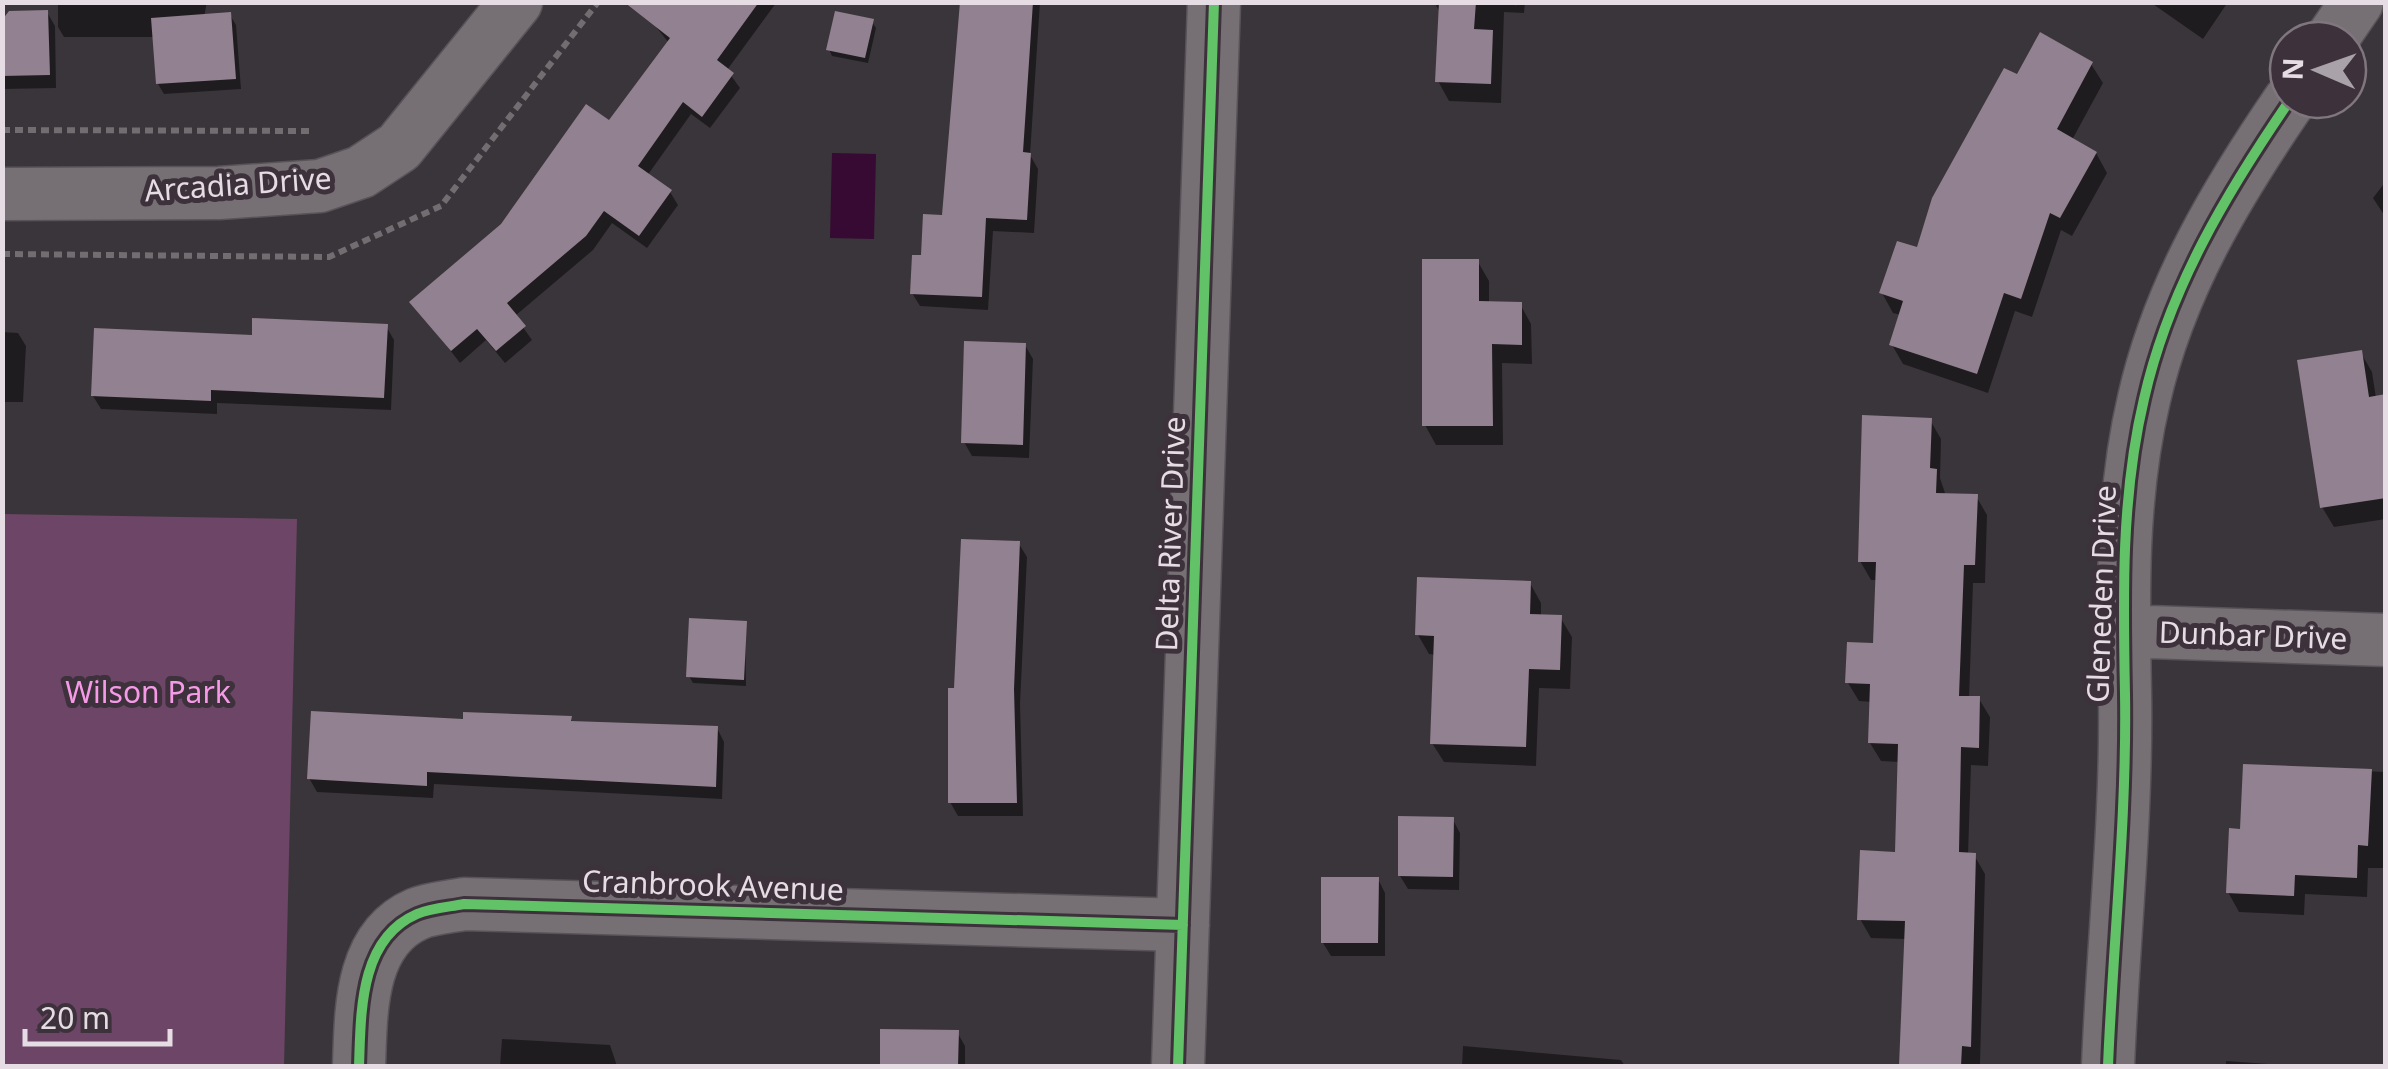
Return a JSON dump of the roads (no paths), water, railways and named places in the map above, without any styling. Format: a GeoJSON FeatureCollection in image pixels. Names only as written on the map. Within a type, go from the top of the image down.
{"type":"FeatureCollection","features":[{"type":"Feature","properties":{"kind":"street","name":"Arcadia Drive"},"geometry":{"type":"LineString","coordinates":[[2,194],[219,193],[320,186],[361,172],[400,147],[516,2]]}},
{"type":"Feature","properties":{"kind":"street","name":"Delta River Drive"},"geometry":{"type":"LineString","coordinates":[[1178,1066],[1214,2]]}},
{"type":"Feature","properties":{"kind":"street","name":"Gleneden Drive"},"geometry":{"type":"LineString","coordinates":[[2108,1066],[2125,695],[2120,631],[2129,484],[2144,397],[2177,296],[2220,208],[2277,120]]}},
{"type":"Feature","properties":{"kind":"street","name":"Dunbar Drive"},"geometry":{"type":"LineString","coordinates":[[2120,631],[2386,640]]}},
{"type":"Feature","properties":{"kind":"street","name":"Cranbrook Avenue"},"geometry":{"type":"LineString","coordinates":[[359,1066],[362,1001],[374,956],[394,929],[418,913],[464,904],[1183,925]]}},
{"type":"Feature","properties":{"kind":"park label","name":"Wilson Park"},"geometry":{"type":"Point","coordinates":[148,693]}}]}
